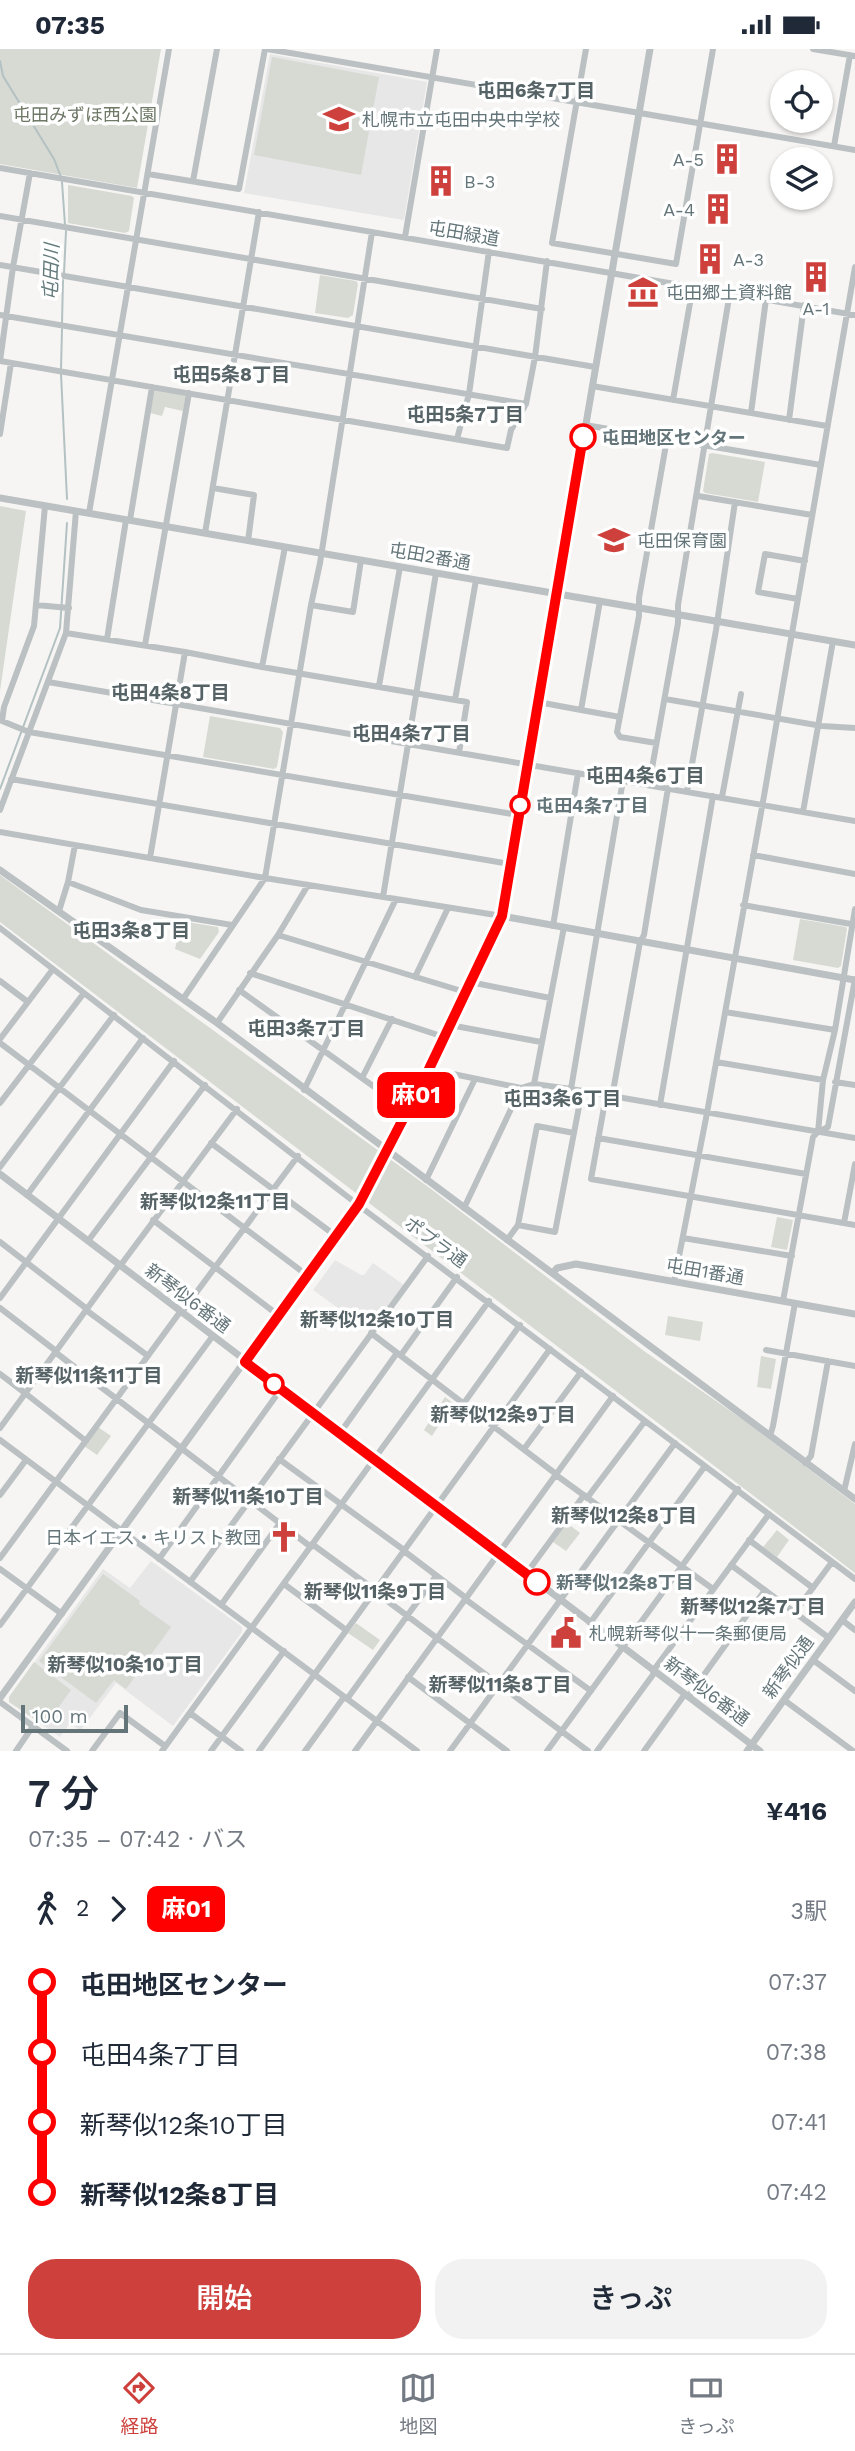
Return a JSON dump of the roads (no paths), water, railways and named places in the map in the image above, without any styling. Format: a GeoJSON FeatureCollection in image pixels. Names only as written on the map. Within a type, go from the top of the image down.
{"type":"FeatureCollection","features":[{"type":"Feature","properties":{"kind":"street"},"geometry":{"type":"LineString","coordinates":[[89,513],[169,49]]}},
{"type":"Feature","properties":{"kind":"street"},"geometry":{"type":"LineString","coordinates":[[193,181],[217,49]]}},
{"type":"Feature","properties":{"kind":"street"},"geometry":{"type":"LineString","coordinates":[[148,174],[239,189],[266,49],[302,52],[432,77],[855,149]]}},
{"type":"Feature","properties":{"kind":"street"},"geometry":{"type":"LineString","coordinates":[[405,237],[437,49]]}},
{"type":"Feature","properties":{"kind":"street"},"geometry":{"type":"LineString","coordinates":[[586,49],[552,243],[677,264],[713,49]]}},
{"type":"Feature","properties":{"kind":"street"},"geometry":{"type":"LineString","coordinates":[[67,1751],[0,1700],[359,1204],[429,1069],[502,916],[650,49]]}},
{"type":"Feature","properties":{"kind":"street"},"geometry":{"type":"LineString","coordinates":[[813,49],[852,56],[834,146]]}},
{"type":"Feature","properties":{"kind":"street"},"geometry":{"type":"LineString","coordinates":[[0,168],[30,173],[4,316],[0,361],[507,448],[511,430],[526,404],[547,261]]}},
{"type":"Feature","properties":{"kind":"street","name":"屯田緑道"},"geometry":{"type":"LineString","coordinates":[[30,173],[852,314]]}},
{"type":"Feature","properties":{"kind":"street"},"geometry":{"type":"LineString","coordinates":[[205,533],[259,212]]}},
{"type":"Feature","properties":{"kind":"street"},"geometry":{"type":"LineString","coordinates":[[0,216],[542,309]]}},
{"type":"Feature","properties":{"kind":"street"},"geometry":{"type":"LineString","coordinates":[[183,999],[265,878],[301,674],[372,232]]}},
{"type":"Feature","properties":{"kind":"street"},"geometry":{"type":"LineString","coordinates":[[457,439],[469,394],[477,347],[481,298],[489,251]]}},
{"type":"Feature","properties":{"kind":"street"},"geometry":{"type":"LineString","coordinates":[[0,265],[595,367]]}},
{"type":"Feature","properties":{"kind":"street"},"geometry":{"type":"LineString","coordinates":[[674,1282],[778,718],[827,426],[852,314],[855,267]]}},
{"type":"Feature","properties":{"kind":"street"},"geometry":{"type":"LineString","coordinates":[[673,400],[693,286]]}},
{"type":"Feature","properties":{"kind":"street"},"geometry":{"type":"LineString","coordinates":[[649,785],[730,292]]}},
{"type":"Feature","properties":{"kind":"street"},"geometry":{"type":"LineString","coordinates":[[751,413],[766,299]]}},
{"type":"Feature","properties":{"kind":"street"},"geometry":{"type":"LineString","coordinates":[[789,420],[804,305]]}},
{"type":"Feature","properties":{"kind":"street"},"geometry":{"type":"LineString","coordinates":[[4,316],[526,404]]}},
{"type":"Feature","properties":{"kind":"street"},"geometry":{"type":"LineString","coordinates":[[0,434],[11,363]]}},
{"type":"Feature","properties":{"kind":"street"},"geometry":{"type":"LineString","coordinates":[[592,386],[827,426]]}},
{"type":"Feature","properties":{"kind":"street"},"geometry":{"type":"LineString","coordinates":[[107,639],[152,387]]}},
{"type":"Feature","properties":{"kind":"street"},"geometry":{"type":"LineString","coordinates":[[145,645],[189,393]]}},
{"type":"Feature","properties":{"kind":"street"},"geometry":{"type":"LineString","coordinates":[[585,425],[821,465]]}},
{"type":"Feature","properties":{"kind":"street"},"geometry":{"type":"LineString","coordinates":[[656,743],[620,737],[617,732],[667,439]]}},
{"type":"Feature","properties":{"kind":"street"},"geometry":{"type":"LineString","coordinates":[[214,488],[254,495],[248,541]]}},
{"type":"Feature","properties":{"kind":"street"},"geometry":{"type":"LineString","coordinates":[[698,496],[813,515]]}},
{"type":"Feature","properties":{"kind":"street","name":"屯田2番通"},"geometry":{"type":"LineString","coordinates":[[0,498],[855,645]]}},
{"type":"Feature","properties":{"kind":"street"},"geometry":{"type":"LineString","coordinates":[[687,792],[735,502]]}},
{"type":"Feature","properties":{"kind":"street"},"geometry":{"type":"LineString","coordinates":[[45,506],[34,626],[2,721],[29,732],[518,815]]}},
{"type":"Feature","properties":{"kind":"street"},"geometry":{"type":"LineString","coordinates":[[0,810],[66,633],[76,511]]}},
{"type":"Feature","properties":{"kind":"street"},"geometry":{"type":"LineString","coordinates":[[262,667],[285,547]]}},
{"type":"Feature","properties":{"kind":"street"},"geometry":{"type":"LineString","coordinates":[[798,599],[758,592],[765,554],[805,561]]}},
{"type":"Feature","properties":{"kind":"street"},"geometry":{"type":"LineString","coordinates":[[311,605],[353,612],[361,560]]}},
{"type":"Feature","properties":{"kind":"street"},"geometry":{"type":"LineString","coordinates":[[379,686],[400,567]]}},
{"type":"Feature","properties":{"kind":"street"},"geometry":{"type":"LineString","coordinates":[[383,897],[436,573]]}},
{"type":"Feature","properties":{"kind":"street"},"geometry":{"type":"LineString","coordinates":[[455,700],[476,580]]}},
{"type":"Feature","properties":{"kind":"street"},"geometry":{"type":"LineString","coordinates":[[581,710],[600,601]]}},
{"type":"Feature","properties":{"kind":"street"},"geometry":{"type":"LineString","coordinates":[[36,605],[69,608]]}},
{"type":"Feature","properties":{"kind":"street"},"geometry":{"type":"LineString","coordinates":[[66,633],[467,702],[459,753]]}},
{"type":"Feature","properties":{"kind":"street"},"geometry":{"type":"LineString","coordinates":[[803,812],[833,641]]}},
{"type":"Feature","properties":{"kind":"street"},"geometry":{"type":"LineString","coordinates":[[150,858],[185,652]]}},
{"type":"Feature","properties":{"kind":"street"},"geometry":{"type":"LineString","coordinates":[[48,682],[855,821]]}},
{"type":"Feature","properties":{"kind":"street"},"geometry":{"type":"LineString","coordinates":[[722,797],[741,694]]}},
{"type":"Feature","properties":{"kind":"street"},"geometry":{"type":"LineString","coordinates":[[665,699],[817,725],[855,728]]}},
{"type":"Feature","properties":{"kind":"street"},"geometry":{"type":"LineString","coordinates":[[538,702],[620,717]]}},
{"type":"Feature","properties":{"kind":"street"},"geometry":{"type":"LineString","coordinates":[[553,926],[578,773]]}},
{"type":"Feature","properties":{"kind":"street"},"geometry":{"type":"LineString","coordinates":[[11,779],[510,864]]}},
{"type":"Feature","properties":{"kind":"street"},"geometry":{"type":"LineString","coordinates":[[571,1089],[623,780]]}},
{"type":"Feature","properties":{"kind":"street"},"geometry":{"type":"LineString","coordinates":[[668,788],[643,935],[591,1179],[855,1225]]}},
{"type":"Feature","properties":{"kind":"street"},"geometry":{"type":"LineString","coordinates":[[660,1105],[713,796]]}},
{"type":"Feature","properties":{"kind":"street"},"geometry":{"type":"LineString","coordinates":[[0,832],[502,916],[855,979],[828,1128],[813,1137],[783,1301]]}},
{"type":"Feature","properties":{"kind":"street"},"geometry":{"type":"LineString","coordinates":[[59,912],[75,845]]}},
{"type":"Feature","properties":{"kind":"street"},"geometry":{"type":"LineString","coordinates":[[752,855],[855,874]]}},
{"type":"Feature","properties":{"kind":"street"},"geometry":{"type":"LineString","coordinates":[[0,870],[217,1023],[855,1499]]}},
{"type":"Feature","properties":{"kind":"street"},"geometry":{"type":"LineString","coordinates":[[68,882],[141,910],[232,925]]}},
{"type":"Feature","properties":{"kind":"street"},"geometry":{"type":"LineString","coordinates":[[217,1023],[278,935],[308,885]]}},
{"type":"Feature","properties":{"kind":"street"},"geometry":{"type":"LineString","coordinates":[[304,1090],[396,899]]}},
{"type":"Feature","properties":{"kind":"street"},"geometry":{"type":"LineString","coordinates":[[743,905],[851,924]]}},
{"type":"Feature","properties":{"kind":"street"},"geometry":{"type":"LineString","coordinates":[[415,977],[448,908]]}},
{"type":"Feature","properties":{"kind":"street"},"geometry":{"type":"LineString","coordinates":[[818,1132],[823,1080],[835,1030],[855,909]]}},
{"type":"Feature","properties":{"kind":"street"},"geometry":{"type":"LineString","coordinates":[[534,1084],[564,927]]}},
{"type":"Feature","properties":{"kind":"street","name":"ポプラ通"},"geometry":{"type":"LineString","coordinates":[[0,928],[359,1204],[855,1579]]}},
{"type":"Feature","properties":{"kind":"street"},"geometry":{"type":"LineString","coordinates":[[278,935],[465,992]]}},
{"type":"Feature","properties":{"kind":"street"},"geometry":{"type":"LineString","coordinates":[[53,969],[0,1041],[59,1089],[308,1276]]}},
{"type":"Feature","properties":{"kind":"street"},"geometry":{"type":"LineString","coordinates":[[250,973],[444,1037]]}},
{"type":"Feature","properties":{"kind":"street"},"geometry":{"type":"LineString","coordinates":[[0,981],[29,1002]]}},
{"type":"Feature","properties":{"kind":"street"},"geometry":{"type":"LineString","coordinates":[[470,982],[550,997]]}},
{"type":"Feature","properties":{"kind":"street"},"geometry":{"type":"LineString","coordinates":[[239,990],[408,1111]]}},
{"type":"Feature","properties":{"kind":"street"},"geometry":{"type":"LineString","coordinates":[[0,1103],[84,993]]}},
{"type":"Feature","properties":{"kind":"street"},"geometry":{"type":"LineString","coordinates":[[725,1012],[835,1030]]}},
{"type":"Feature","properties":{"kind":"street"},"geometry":{"type":"LineString","coordinates":[[0,1167],[114,1015]]}},
{"type":"Feature","properties":{"kind":"street"},"geometry":{"type":"LineString","coordinates":[[362,1078],[391,1020]]}},
{"type":"Feature","properties":{"kind":"street"},"geometry":{"type":"LineString","coordinates":[[450,1025],[541,1042]]}},
{"type":"Feature","properties":{"kind":"street"},"geometry":{"type":"LineString","coordinates":[[845,1032],[855,1034]]}},
{"type":"Feature","properties":{"kind":"street"},"geometry":{"type":"LineString","coordinates":[[27,1195],[143,1038]]}},
{"type":"Feature","properties":{"kind":"street"},"geometry":{"type":"LineString","coordinates":[[0,1298],[174,1061]]}},
{"type":"Feature","properties":{"kind":"street"},"geometry":{"type":"LineString","coordinates":[[716,1062],[823,1080]]}},
{"type":"Feature","properties":{"kind":"street"},"geometry":{"type":"LineString","coordinates":[[429,1069],[521,1089],[534,1084],[571,1089],[855,1138]]}},
{"type":"Feature","properties":{"kind":"street"},"geometry":{"type":"LineString","coordinates":[[426,1180],[475,1079]]}},
{"type":"Feature","properties":{"kind":"street"},"geometry":{"type":"LineString","coordinates":[[835,1081],[855,1085]]}},
{"type":"Feature","properties":{"kind":"street"},"geometry":{"type":"LineString","coordinates":[[88,1241],[205,1085]]}},
{"type":"Feature","properties":{"kind":"street"},"geometry":{"type":"LineString","coordinates":[[464,1208],[521,1089]]}},
{"type":"Feature","properties":{"kind":"street"},"geometry":{"type":"LineString","coordinates":[[518,1225],[555,1232],[582,1091]]}},
{"type":"Feature","properties":{"kind":"street"},"geometry":{"type":"LineString","coordinates":[[0,1428],[237,1109]]}},
{"type":"Feature","properties":{"kind":"street"},"geometry":{"type":"LineString","coordinates":[[507,1240],[518,1225],[537,1126],[574,1133]]}},
{"type":"Feature","properties":{"kind":"street"},"geometry":{"type":"LineString","coordinates":[[598,1138],[806,1174]]}},
{"type":"Feature","properties":{"kind":"street"},"geometry":{"type":"LineString","coordinates":[[211,1143],[336,1236]]}},
{"type":"Feature","properties":{"kind":"street"},"geometry":{"type":"LineString","coordinates":[[0,1558],[298,1156]]}},
{"type":"Feature","properties":{"kind":"street"},"geometry":{"type":"LineString","coordinates":[[844,1223],[855,1164]]}},
{"type":"Feature","properties":{"kind":"street","name":"新琴似6番通"},"geometry":{"type":"LineString","coordinates":[[0,1174],[687,1696],[749,1748],[760,1751]]}},
{"type":"Feature","properties":{"kind":"street"},"geometry":{"type":"LineString","coordinates":[[153,1220],[278,1315]]}},
{"type":"Feature","properties":{"kind":"street"},"geometry":{"type":"LineString","coordinates":[[682,1238],[792,1256]]}},
{"type":"Feature","properties":{"kind":"street"},"geometry":{"type":"LineString","coordinates":[[0,1242],[148,1356]]}},
{"type":"Feature","properties":{"kind":"street"},"geometry":{"type":"LineString","coordinates":[[190,1582],[428,1255]]}},
{"type":"Feature","properties":{"kind":"street","name":"屯田1番通"},"geometry":{"type":"LineString","coordinates":[[553,1273],[557,1268],[576,1264],[855,1314]]}},
{"type":"Feature","properties":{"kind":"street"},"geometry":{"type":"LineString","coordinates":[[340,1433],[457,1277]]}},
{"type":"Feature","properties":{"kind":"street"},"geometry":{"type":"LineString","coordinates":[[92,1751],[120,1713],[164,1749],[489,1301]]}},
{"type":"Feature","properties":{"kind":"street"},"geometry":{"type":"LineString","coordinates":[[770,1436],[795,1303]]}},
{"type":"Feature","properties":{"kind":"street"},"geometry":{"type":"LineString","coordinates":[[0,1308],[249,1500],[588,1751]]}},
{"type":"Feature","properties":{"kind":"street"},"geometry":{"type":"LineString","coordinates":[[464,1403],[520,1325]]}},
{"type":"Feature","properties":{"kind":"street"},"geometry":{"type":"LineString","coordinates":[[371,1333],[585,1497],[713,1589]]}},
{"type":"Feature","properties":{"kind":"street"},"geometry":{"type":"LineString","coordinates":[[0,1625],[212,1337]]}},
{"type":"Feature","properties":{"kind":"street"},"geometry":{"type":"LineString","coordinates":[[259,1751],[550,1349]]}},
{"type":"Feature","properties":{"kind":"street"},"geometry":{"type":"LineString","coordinates":[[766,1350],[855,1366]]}},
{"type":"Feature","properties":{"kind":"street"},"geometry":{"type":"LineString","coordinates":[[805,1463],[811,1456],[828,1361]]}},
{"type":"Feature","properties":{"kind":"street"},"geometry":{"type":"LineString","coordinates":[[524,1449],[580,1372]]}},
{"type":"Feature","properties":{"kind":"street"},"geometry":{"type":"LineString","coordinates":[[0,1374],[86,1441]]}},
{"type":"Feature","properties":{"kind":"street"},"geometry":{"type":"LineString","coordinates":[[159,1559],[281,1389]]}},
{"type":"Feature","properties":{"kind":"street"},"geometry":{"type":"LineString","coordinates":[[355,1751],[613,1396]]}},
{"type":"Feature","properties":{"kind":"street"},"geometry":{"type":"LineString","coordinates":[[526,1574],[645,1421]]}},
{"type":"Feature","properties":{"kind":"street"},"geometry":{"type":"LineString","coordinates":[[0,1440],[417,1751]]}},
{"type":"Feature","properties":{"kind":"street"},"geometry":{"type":"LineString","coordinates":[[450,1751],[675,1443]]}},
{"type":"Feature","properties":{"kind":"street"},"geometry":{"type":"LineString","coordinates":[[844,1491],[855,1444]]}},
{"type":"Feature","properties":{"kind":"street"},"geometry":{"type":"LineString","coordinates":[[279,1459],[591,1691]]}},
{"type":"Feature","properties":{"kind":"street"},"geometry":{"type":"LineString","coordinates":[[0,1495],[26,1460]]}},
{"type":"Feature","properties":{"kind":"street"},"geometry":{"type":"LineString","coordinates":[[590,1623],[705,1466]]}},
{"type":"Feature","properties":{"kind":"street"},"geometry":{"type":"LineString","coordinates":[[548,1751],[738,1489]]}},
{"type":"Feature","properties":{"kind":"street"},"geometry":{"type":"LineString","coordinates":[[597,1751],[769,1514]]}},
{"type":"Feature","properties":{"kind":"street"},"geometry":{"type":"LineString","coordinates":[[221,1605],[280,1523]]}},
{"type":"Feature","properties":{"kind":"street"},"geometry":{"type":"LineString","coordinates":[[749,1539],[813,1588]]}},
{"type":"Feature","properties":{"kind":"street"},"geometry":{"type":"LineString","coordinates":[[795,1612],[832,1562]]}},
{"type":"Feature","properties":{"kind":"street"},"geometry":{"type":"LineString","coordinates":[[731,1565],[829,1638]]}},
{"type":"Feature","properties":{"kind":"street"},"geometry":{"type":"LineString","coordinates":[[0,1569],[62,1614]]}},
{"type":"Feature","properties":{"kind":"street"},"geometry":{"type":"LineString","coordinates":[[305,1751],[436,1576]]}},
{"type":"Feature","properties":{"kind":"street"},"geometry":{"type":"LineString","coordinates":[[284,1584],[346,1630]]}},
{"type":"Feature","properties":{"kind":"street"},"geometry":{"type":"LineString","coordinates":[[643,1751],[765,1590]]}},
{"type":"Feature","properties":{"kind":"street","name":"新琴似通"},"geometry":{"type":"LineString","coordinates":[[749,1748],[855,1602]]}},
{"type":"Feature","properties":{"kind":"street"},"geometry":{"type":"LineString","coordinates":[[842,1620],[855,1630]]}},
{"type":"Feature","properties":{"kind":"street"},"geometry":{"type":"LineString","coordinates":[[211,1751],[284,1651]]}},
{"type":"Feature","properties":{"kind":"street"},"geometry":{"type":"LineString","coordinates":[[813,1660],[855,1691]]}},
{"type":"Feature","properties":{"kind":"street"},"geometry":{"type":"LineString","coordinates":[[408,1677],[508,1751]]}},
{"type":"Feature","properties":{"kind":"street"},"geometry":{"type":"LineString","coordinates":[[784,1700],[853,1750]]}},
{"type":"Feature","properties":{"kind":"street"},"geometry":{"type":"LineString","coordinates":[[190,1713],[241,1751]]}},
{"type":"Feature","properties":{"kind":"street"},"geometry":{"type":"LineString","coordinates":[[16,1751],[33,1726]]}},
{"type":"Feature","properties":{"kind":"street"},"geometry":{"type":"LineString","coordinates":[[402,1751],[408,1744]]}},
{"type":"Feature","properties":{"kind":"waterway","name":"屯田川"},"geometry":{"type":"LineString","coordinates":[[0,61],[3,76],[54,159],[61,177]]}},
{"type":"Feature","properties":{"kind":"waterway","name":"屯田川"},"geometry":{"type":"LineString","coordinates":[[62,182],[65,225]]}},
{"type":"Feature","properties":{"kind":"waterway","name":"屯田川"},"geometry":{"type":"LineString","coordinates":[[64,274],[66,231]]}},
{"type":"Feature","properties":{"kind":"waterway","name":"屯田川"},"geometry":{"type":"LineString","coordinates":[[62,323],[63,280]]}},
{"type":"Feature","properties":{"kind":"waterway","name":"屯田川"},"geometry":{"type":"LineString","coordinates":[[61,369],[62,329]]}},
{"type":"Feature","properties":{"kind":"waterway","name":"屯田川"},"geometry":{"type":"LineString","coordinates":[[61,374],[67,499]]}},
{"type":"Feature","properties":{"kind":"waterway","name":"屯田川"},"geometry":{"type":"LineString","coordinates":[[0,789],[60,628],[67,523]]}},
{"type":"Feature","properties":{"kind":"place","name":"札幌市立屯田中央中学校"},"geometry":{"type":"Point","coordinates":[339,119]}},
{"type":"Feature","properties":{"kind":"place","name":"A-5"},"geometry":{"type":"Point","coordinates":[727,159]}},
{"type":"Feature","properties":{"kind":"place","name":"B-3"},"geometry":{"type":"Point","coordinates":[441,181]}},
{"type":"Feature","properties":{"kind":"place","name":"A-4"},"geometry":{"type":"Point","coordinates":[718,209]}},
{"type":"Feature","properties":{"kind":"place","name":"A-3"},"geometry":{"type":"Point","coordinates":[710,259]}},
{"type":"Feature","properties":{"kind":"place","name":"A-1"},"geometry":{"type":"Point","coordinates":[816,277]}},
{"type":"Feature","properties":{"kind":"place","name":"屯田郷土資料館"},"geometry":{"type":"Point","coordinates":[643,292]}},
{"type":"Feature","properties":{"kind":"place","name":"屯田地区センター"},"geometry":{"type":"Point","coordinates":[583,437]}},
{"type":"Feature","properties":{"kind":"place","name":"屯田保育園"},"geometry":{"type":"Point","coordinates":[614,540]}},
{"type":"Feature","properties":{"kind":"place","name":"屯田4条7丁目"},"geometry":{"type":"Point","coordinates":[520,805]}},
{"type":"Feature","properties":{"kind":"place","name":"日本イエス・キリスト教団"},"geometry":{"type":"Point","coordinates":[284,1537]}},
{"type":"Feature","properties":{"kind":"place","name":"新琴似12条8丁目"},"geometry":{"type":"Point","coordinates":[537,1582]}},
{"type":"Feature","properties":{"kind":"place","name":"札幌新琴似十一条郵便局"},"geometry":{"type":"Point","coordinates":[566,1633]}},
{"type":"Feature","properties":{"kind":"district","name":"屯田6条7丁目"},"geometry":{"type":"Point","coordinates":[536,90]}},
{"type":"Feature","properties":{"kind":"district","name":"屯田5条8丁目"},"geometry":{"type":"Point","coordinates":[231,374]}},
{"type":"Feature","properties":{"kind":"district","name":"屯田5条7丁目"},"geometry":{"type":"Point","coordinates":[465,414]}},
{"type":"Feature","properties":{"kind":"district","name":"屯田4条8丁目"},"geometry":{"type":"Point","coordinates":[170,692]}},
{"type":"Feature","properties":{"kind":"district","name":"屯田4条7丁目"},"geometry":{"type":"Point","coordinates":[411,733]}},
{"type":"Feature","properties":{"kind":"district","name":"屯田4条6丁目"},"geometry":{"type":"Point","coordinates":[645,775]}},
{"type":"Feature","properties":{"kind":"district","name":"屯田3条8丁目"},"geometry":{"type":"Point","coordinates":[131,930]}},
{"type":"Feature","properties":{"kind":"district","name":"屯田3条7丁目"},"geometry":{"type":"Point","coordinates":[306,1028]}},
{"type":"Feature","properties":{"kind":"district","name":"屯田3条6丁目"},"geometry":{"type":"Point","coordinates":[562,1098]}},
{"type":"Feature","properties":{"kind":"district","name":"新琴似12条11丁目"},"geometry":{"type":"Point","coordinates":[215,1201]}},
{"type":"Feature","properties":{"kind":"district","name":"新琴似12条10丁目"},"geometry":{"type":"Point","coordinates":[377,1319]}},
{"type":"Feature","properties":{"kind":"district","name":"新琴似11条11丁目"},"geometry":{"type":"Point","coordinates":[89,1375]}},
{"type":"Feature","properties":{"kind":"district","name":"新琴似12条9丁目"},"geometry":{"type":"Point","coordinates":[503,1414]}},
{"type":"Feature","properties":{"kind":"district","name":"新琴似11条10丁目"},"geometry":{"type":"Point","coordinates":[248,1496]}},
{"type":"Feature","properties":{"kind":"district","name":"新琴似12条8丁目"},"geometry":{"type":"Point","coordinates":[624,1515]}},
{"type":"Feature","properties":{"kind":"district","name":"新琴似11条9丁目"},"geometry":{"type":"Point","coordinates":[375,1591]}},
{"type":"Feature","properties":{"kind":"district","name":"新琴似12条7丁目"},"geometry":{"type":"Point","coordinates":[753,1606]}},
{"type":"Feature","properties":{"kind":"district","name":"新琴似10条10丁目"},"geometry":{"type":"Point","coordinates":[125,1664]}},
{"type":"Feature","properties":{"kind":"district","name":"新琴似11条8丁目"},"geometry":{"type":"Point","coordinates":[500,1684]}},
{"type":"Feature","properties":{"kind":"park label","name":"屯田みずほ西公園"},"geometry":{"type":"Point","coordinates":[85,114]}}]}
